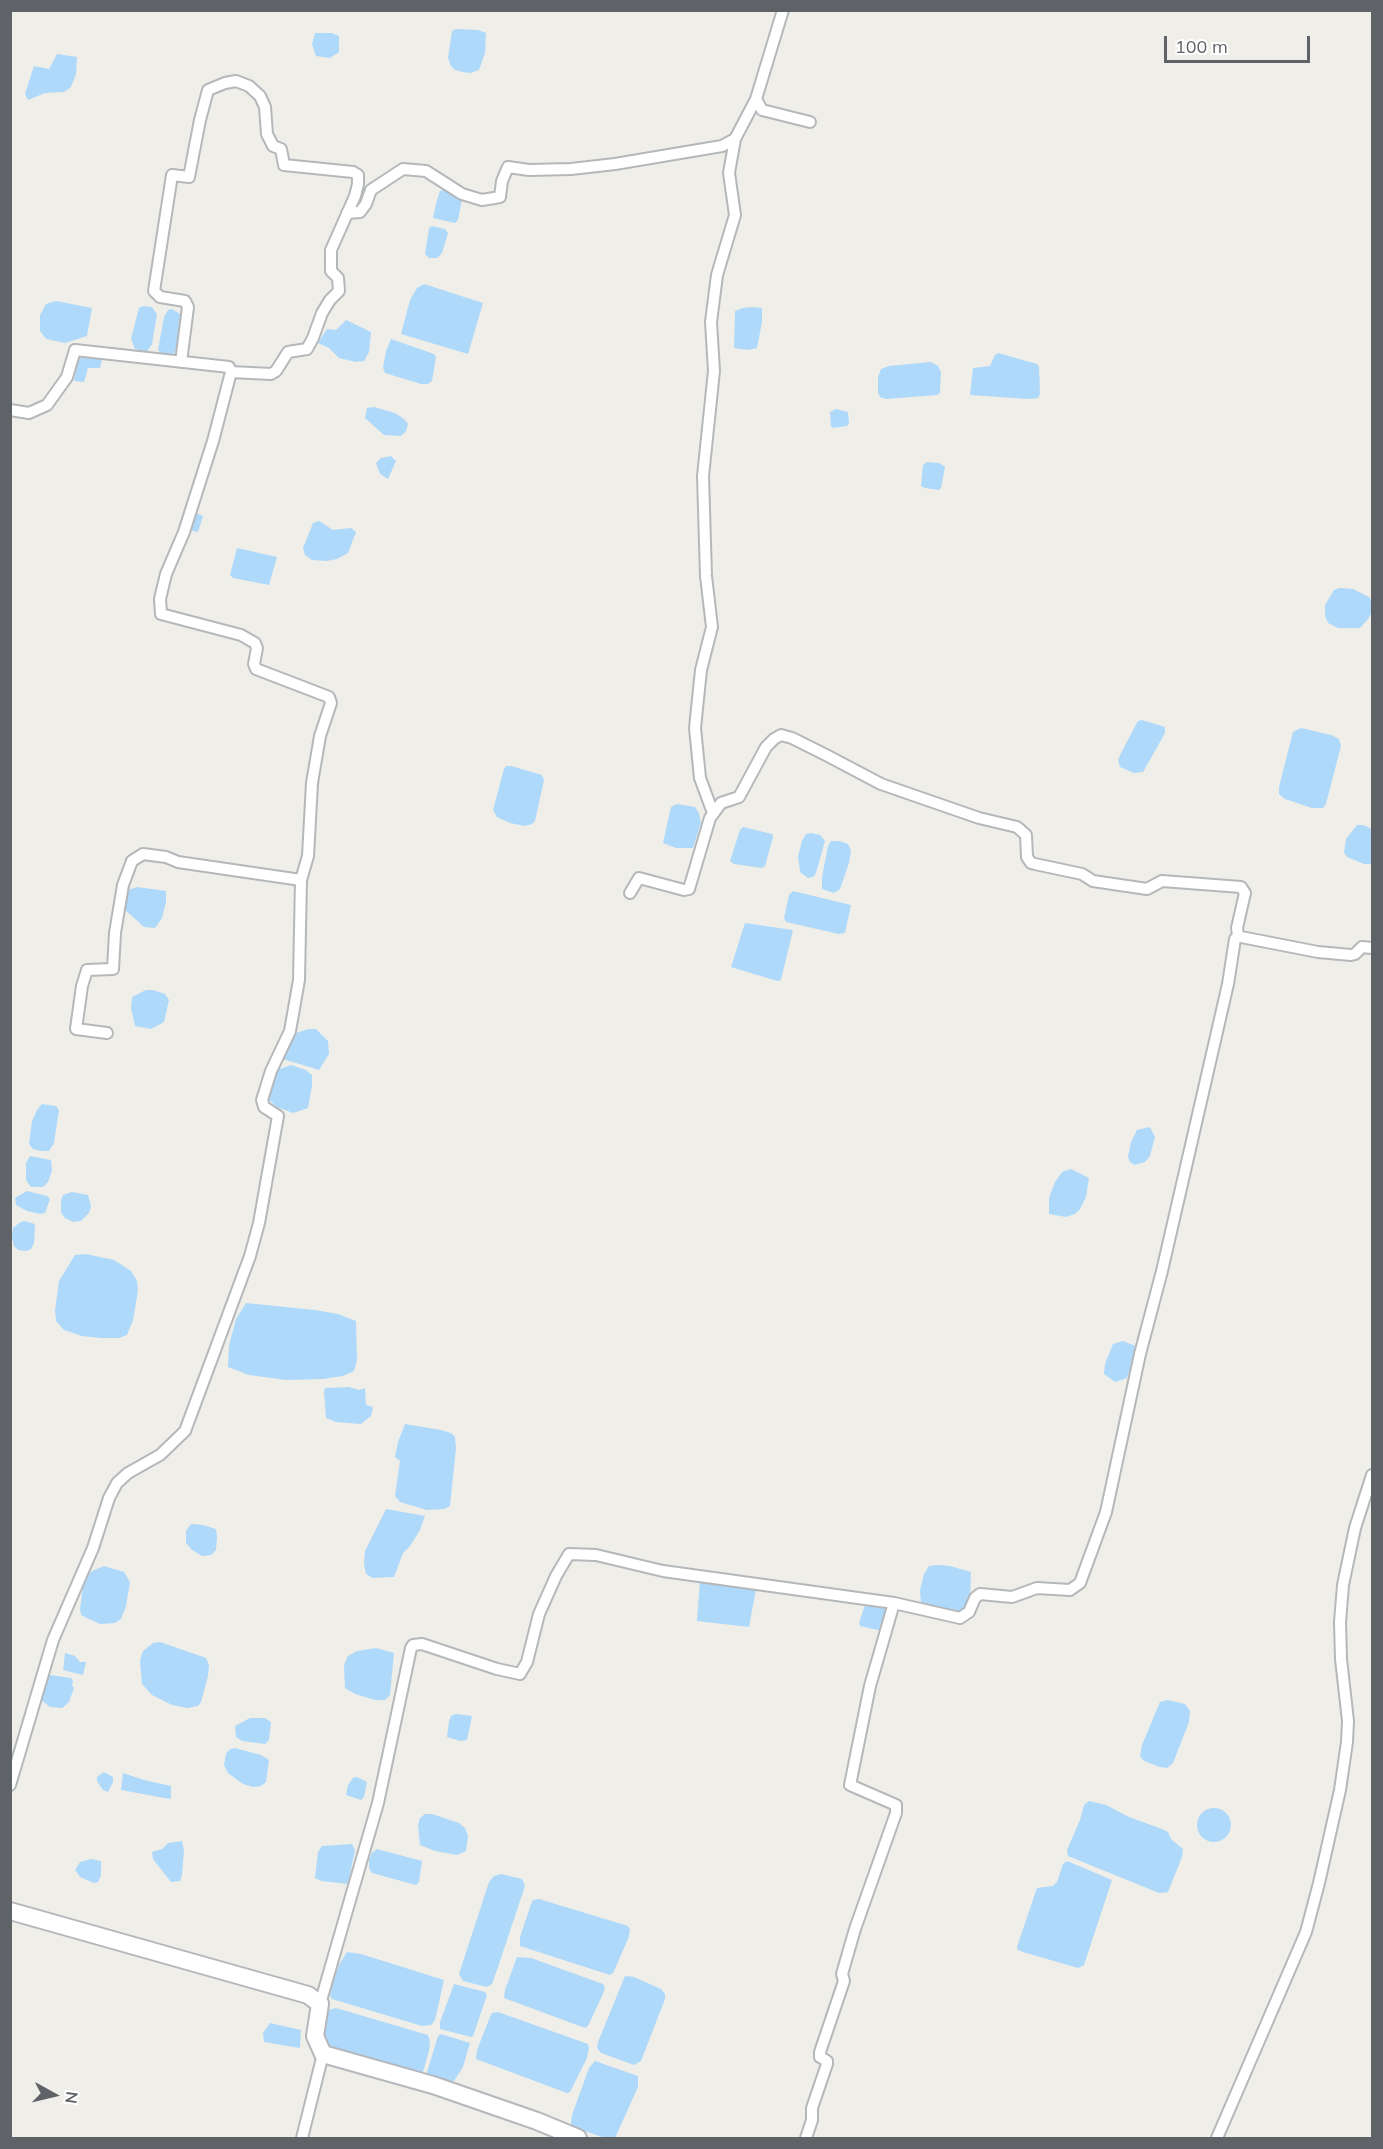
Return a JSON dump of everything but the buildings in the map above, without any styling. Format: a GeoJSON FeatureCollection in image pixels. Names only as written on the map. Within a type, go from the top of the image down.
{"type":"FeatureCollection","features":[{"type":"Feature","properties":{"kind":"main road"},"geometry":{"type":"LineString","coordinates":[[10,1911],[308,1995],[320,2004],[315,2036],[323,2054],[433,2085],[537,2121],[578,2139]]}},
{"type":"Feature","properties":{"kind":"street"},"geometry":{"type":"LineString","coordinates":[[713,813],[700,778],[695,728],[701,670],[712,627],[706,576],[703,476],[714,371],[711,322],[717,275],[735,215],[729,173],[735,139],[756,99],[783,10]]}},
{"type":"Feature","properties":{"kind":"street"},"geometry":{"type":"LineString","coordinates":[[10,410],[29,413],[47,405],[67,377],[75,350],[229,368],[231,372],[270,374],[276,371],[288,352],[307,349],[322,313],[339,291],[338,278],[331,271],[331,250],[355,196],[358,175],[345,171],[284,165],[281,149],[273,146],[267,134],[265,106],[260,96],[249,86],[236,81],[225,82],[208,90],[189,177],[172,175],[154,291],[160,297],[185,301],[188,307],[181,362]]}},
{"type":"Feature","properties":{"kind":"street"},"geometry":{"type":"LineString","coordinates":[[756,99],[762,110],[810,122]]}},
{"type":"Feature","properties":{"kind":"street"},"geometry":{"type":"LineString","coordinates":[[347,213],[360,212],[371,190],[402,169],[426,171],[462,194],[482,200],[500,197],[502,181],[508,167],[529,170],[571,170],[722,146],[735,139]]}},
{"type":"Feature","properties":{"kind":"street"},"geometry":{"type":"LineString","coordinates":[[10,1785],[53,1640],[93,1548],[109,1498],[117,1483],[128,1473],[160,1455],[185,1431],[250,1256],[259,1223],[278,1116],[264,1107],[262,1100],[271,1071],[290,1031],[299,980],[301,880],[308,856],[312,783],[320,736],[331,703],[329,697],[256,669],[254,664],[257,648],[255,643],[241,635],[161,614],[159,606],[166,574],[200,486],[231,372]]}},
{"type":"Feature","properties":{"kind":"street"},"geometry":{"type":"LineString","coordinates":[[320,2004],[378,1803],[413,1645],[422,1644],[497,1669],[520,1674],[527,1662],[539,1614],[556,1576],[569,1554],[576,1552],[663,1571],[894,1603],[960,1618],[969,1612],[975,1598],[980,1594],[1012,1597],[1037,1588],[1070,1590],[1080,1583],[1106,1512],[1140,1354],[1162,1270],[1228,984],[1235,939],[1238,936],[1237,928],[1245,893],[1244,888],[1162,881],[1147,889],[1093,881],[1082,874],[1035,864],[1027,857],[1026,836],[1017,827],[979,818],[881,784],[826,755],[781,735],[766,747],[739,797],[721,803],[713,813],[689,889],[684,890],[639,878],[630,893]]}},
{"type":"Feature","properties":{"kind":"street"},"geometry":{"type":"LineString","coordinates":[[107,1033],[76,1029],[82,986],[87,970],[112,969],[123,885],[132,861],[143,854],[166,857],[178,862],[301,880]]}},
{"type":"Feature","properties":{"kind":"street"},"geometry":{"type":"LineString","coordinates":[[1238,936],[1308,950],[1351,955],[1362,948],[1372,948]]}},
{"type":"Feature","properties":{"kind":"street"},"geometry":{"type":"LineString","coordinates":[[1217,2139],[1306,1932],[1319,1883],[1340,1790],[1347,1742],[1348,1721],[1341,1631],[1343,1585],[1356,1528],[1372,1475]]}},
{"type":"Feature","properties":{"kind":"street"},"geometry":{"type":"LineString","coordinates":[[806,2139],[812,2120],[812,2108],[827,2064],[827,2061],[820,2057],[820,2052],[844,1981],[842,1974],[855,1929],[896,1813],[896,1804],[849,1785],[870,1686],[894,1603]]}},
{"type":"Feature","properties":{"kind":"street"},"geometry":{"type":"LineString","coordinates":[[302,2139],[323,2054]]}},
{"type":"Feature","properties":{"kind":"water"},"geometry":{"type":"Polygon","coordinates":[[[456,29],[478,30],[486,33],[485,53],[479,70],[470,73],[455,70],[451,66],[448,58],[452,31],[456,29]]]}},
{"type":"Feature","properties":{"kind":"water"},"geometry":{"type":"Polygon","coordinates":[[[315,33],[332,33],[339,36],[339,52],[330,58],[316,56],[312,44],[315,33]]]}},
{"type":"Feature","properties":{"kind":"water"},"geometry":{"type":"Polygon","coordinates":[[[57,54],[77,57],[76,74],[71,87],[64,92],[45,93],[28,100],[25,94],[34,66],[49,69],[57,54]]]}},
{"type":"Feature","properties":{"kind":"water"},"geometry":{"type":"Polygon","coordinates":[[[444,190],[462,199],[458,220],[455,223],[433,218],[440,191],[444,190]]]}},
{"type":"Feature","properties":{"kind":"water"},"geometry":{"type":"Polygon","coordinates":[[[432,226],[445,229],[448,233],[442,253],[437,258],[429,258],[425,254],[429,228],[432,226]]]}},
{"type":"Feature","properties":{"kind":"water"},"geometry":{"type":"Polygon","coordinates":[[[424,284],[483,303],[468,354],[401,334],[410,300],[417,288],[424,284]]]}},
{"type":"Feature","properties":{"kind":"water"},"geometry":{"type":"Polygon","coordinates":[[[56,301],[92,308],[87,336],[65,343],[46,339],[40,331],[40,315],[46,304],[56,301]]]}},
{"type":"Feature","properties":{"kind":"water"},"geometry":{"type":"Polygon","coordinates":[[[152,307],[157,314],[152,344],[147,352],[135,349],[131,339],[139,308],[152,307]]]}},
{"type":"Feature","properties":{"kind":"water"},"geometry":{"type":"Polygon","coordinates":[[[753,307],[762,308],[757,348],[748,350],[734,348],[735,311],[753,307]]]}},
{"type":"Feature","properties":{"kind":"water"},"geometry":{"type":"Polygon","coordinates":[[[172,309],[180,314],[180,323],[177,347],[174,354],[170,356],[158,350],[164,317],[168,310],[172,309]]]}},
{"type":"Feature","properties":{"kind":"water"},"geometry":{"type":"Polygon","coordinates":[[[346,320],[371,332],[369,352],[364,361],[356,362],[339,358],[329,348],[318,343],[327,329],[336,330],[346,320]]]}},
{"type":"Feature","properties":{"kind":"water"},"geometry":{"type":"Polygon","coordinates":[[[391,339],[434,354],[436,357],[432,381],[428,384],[421,384],[385,373],[383,368],[386,351],[391,339]]]}},
{"type":"Feature","properties":{"kind":"water"},"geometry":{"type":"Polygon","coordinates":[[[998,353],[1037,364],[1040,394],[1038,398],[970,395],[973,368],[990,366],[998,353]]]}},
{"type":"Feature","properties":{"kind":"water"},"geometry":{"type":"Polygon","coordinates":[[[83,357],[102,359],[100,368],[88,368],[84,382],[74,381],[78,359],[83,357]]]}},
{"type":"Feature","properties":{"kind":"water"},"geometry":{"type":"Polygon","coordinates":[[[931,362],[938,366],[941,372],[940,393],[886,399],[880,397],[878,377],[881,369],[889,366],[931,362]]]}},
{"type":"Feature","properties":{"kind":"water"},"geometry":{"type":"Polygon","coordinates":[[[374,407],[395,413],[404,419],[408,424],[406,431],[401,436],[384,435],[365,418],[367,408],[374,407]]]}},
{"type":"Feature","properties":{"kind":"water"},"geometry":{"type":"Polygon","coordinates":[[[836,409],[848,412],[847,426],[833,428],[831,426],[830,412],[836,409]]]}},
{"type":"Feature","properties":{"kind":"water"},"geometry":{"type":"Polygon","coordinates":[[[391,456],[396,461],[388,479],[380,474],[376,463],[381,458],[391,456]]]}},
{"type":"Feature","properties":{"kind":"water"},"geometry":{"type":"Polygon","coordinates":[[[927,462],[939,463],[945,467],[939,490],[921,486],[923,465],[927,462]]]}},
{"type":"Feature","properties":{"kind":"water"},"geometry":{"type":"Polygon","coordinates":[[[194,512],[203,516],[198,532],[189,530],[194,512]]]}},
{"type":"Feature","properties":{"kind":"water"},"geometry":{"type":"Polygon","coordinates":[[[319,521],[333,530],[351,528],[356,532],[348,553],[327,561],[312,560],[305,555],[303,548],[313,523],[319,521]]]}},
{"type":"Feature","properties":{"kind":"water"},"geometry":{"type":"Polygon","coordinates":[[[237,548],[277,557],[269,585],[233,578],[230,575],[237,548]]]}},
{"type":"Feature","properties":{"kind":"water"},"geometry":{"type":"Polygon","coordinates":[[[1353,589],[1369,597],[1372,602],[1372,612],[1360,628],[1338,628],[1328,623],[1325,616],[1325,605],[1334,590],[1353,589]]]}},
{"type":"Feature","properties":{"kind":"water"},"geometry":{"type":"Polygon","coordinates":[[[1142,720],[1165,727],[1165,733],[1143,772],[1134,773],[1120,767],[1118,760],[1138,721],[1142,720]]]}},
{"type":"Feature","properties":{"kind":"water"},"geometry":{"type":"Polygon","coordinates":[[[1301,728],[1331,735],[1339,739],[1341,746],[1323,808],[1312,808],[1285,799],[1279,794],[1293,732],[1301,728]]]}},
{"type":"Feature","properties":{"kind":"water"},"geometry":{"type":"Polygon","coordinates":[[[506,766],[542,775],[544,780],[535,821],[532,824],[525,826],[510,823],[497,817],[493,810],[506,766]]]}},
{"type":"Feature","properties":{"kind":"water"},"geometry":{"type":"Polygon","coordinates":[[[677,804],[695,807],[699,813],[701,822],[693,848],[676,848],[663,843],[671,807],[677,804]]]}},
{"type":"Feature","properties":{"kind":"water"},"geometry":{"type":"Polygon","coordinates":[[[1357,825],[1372,829],[1372,864],[1364,864],[1347,857],[1344,853],[1346,839],[1357,825]]]}},
{"type":"Feature","properties":{"kind":"water"},"geometry":{"type":"Polygon","coordinates":[[[743,827],[772,834],[765,866],[762,868],[734,864],[730,861],[743,827]]]}},
{"type":"Feature","properties":{"kind":"water"},"geometry":{"type":"Polygon","coordinates":[[[806,834],[820,835],[825,841],[816,873],[813,877],[808,878],[800,872],[798,856],[802,841],[806,834]]]}},
{"type":"Feature","properties":{"kind":"water"},"geometry":{"type":"Polygon","coordinates":[[[831,841],[848,844],[851,850],[840,889],[834,893],[822,889],[822,877],[828,846],[831,841]]]}},
{"type":"Feature","properties":{"kind":"water"},"geometry":{"type":"Polygon","coordinates":[[[137,887],[166,891],[162,918],[155,928],[144,927],[124,909],[125,894],[128,890],[137,887]]]}},
{"type":"Feature","properties":{"kind":"water"},"geometry":{"type":"Polygon","coordinates":[[[793,891],[851,905],[845,933],[839,934],[786,922],[784,918],[789,895],[793,891]]]}},
{"type":"Feature","properties":{"kind":"water"},"geometry":{"type":"Polygon","coordinates":[[[745,923],[793,930],[781,980],[777,981],[731,967],[745,923]]]}},
{"type":"Feature","properties":{"kind":"water"},"geometry":{"type":"Polygon","coordinates":[[[146,990],[165,994],[169,1000],[164,1022],[151,1029],[135,1026],[131,1008],[132,997],[146,990]]]}},
{"type":"Feature","properties":{"kind":"water"},"geometry":{"type":"Polygon","coordinates":[[[316,1029],[328,1041],[329,1054],[319,1070],[283,1059],[290,1040],[296,1033],[316,1029]]]}},
{"type":"Feature","properties":{"kind":"water"},"geometry":{"type":"Polygon","coordinates":[[[291,1065],[306,1070],[312,1075],[308,1108],[293,1113],[277,1107],[269,1100],[277,1070],[291,1065]]]}},
{"type":"Feature","properties":{"kind":"water"},"geometry":{"type":"Polygon","coordinates":[[[42,1104],[56,1106],[59,1110],[54,1143],[49,1151],[33,1149],[29,1144],[32,1121],[42,1104]]]}},
{"type":"Feature","properties":{"kind":"water"},"geometry":{"type":"Polygon","coordinates":[[[1150,1127],[1155,1137],[1150,1156],[1145,1162],[1135,1165],[1128,1157],[1131,1142],[1137,1130],[1150,1127]]]}},
{"type":"Feature","properties":{"kind":"water"},"geometry":{"type":"Polygon","coordinates":[[[30,1156],[51,1160],[52,1171],[48,1182],[43,1187],[31,1187],[26,1180],[26,1163],[30,1156]]]}},
{"type":"Feature","properties":{"kind":"water"},"geometry":{"type":"Polygon","coordinates":[[[1071,1169],[1089,1178],[1086,1197],[1075,1214],[1066,1217],[1049,1214],[1049,1198],[1055,1182],[1062,1172],[1071,1169]]]}},
{"type":"Feature","properties":{"kind":"water"},"geometry":{"type":"Polygon","coordinates":[[[27,1191],[47,1196],[50,1199],[45,1213],[27,1211],[16,1205],[15,1198],[27,1191]]]}},
{"type":"Feature","properties":{"kind":"water"},"geometry":{"type":"Polygon","coordinates":[[[72,1192],[88,1195],[91,1206],[89,1213],[81,1221],[73,1222],[65,1218],[61,1212],[63,1195],[72,1192]]]}},
{"type":"Feature","properties":{"kind":"water"},"geometry":{"type":"Polygon","coordinates":[[[24,1221],[35,1224],[34,1243],[27,1251],[18,1250],[12,1238],[13,1228],[24,1221]]]}},
{"type":"Feature","properties":{"kind":"water"},"geometry":{"type":"Polygon","coordinates":[[[86,1254],[114,1260],[131,1271],[137,1281],[138,1291],[133,1320],[127,1335],[119,1338],[82,1336],[64,1330],[56,1321],[59,1281],[75,1255],[86,1254]]]}},
{"type":"Feature","properties":{"kind":"water"},"geometry":{"type":"Polygon","coordinates":[[[246,1303],[315,1310],[338,1314],[356,1321],[357,1360],[354,1371],[343,1376],[323,1379],[286,1380],[249,1375],[228,1367],[229,1345],[236,1319],[246,1303]]]}},
{"type":"Feature","properties":{"kind":"water"},"geometry":{"type":"Polygon","coordinates":[[[1123,1341],[1136,1346],[1134,1357],[1127,1378],[1115,1382],[1104,1374],[1105,1364],[1113,1344],[1123,1341]]]}},
{"type":"Feature","properties":{"kind":"water"},"geometry":{"type":"Polygon","coordinates":[[[349,1387],[359,1390],[365,1388],[366,1405],[373,1407],[371,1416],[361,1424],[336,1422],[326,1418],[325,1388],[349,1387]]]}},
{"type":"Feature","properties":{"kind":"water"},"geometry":{"type":"Polygon","coordinates":[[[405,1424],[441,1430],[455,1437],[450,1506],[444,1509],[427,1510],[400,1502],[395,1496],[400,1461],[395,1457],[405,1424]]]}},
{"type":"Feature","properties":{"kind":"water"},"geometry":{"type":"Polygon","coordinates":[[[386,1509],[425,1516],[420,1530],[403,1553],[394,1577],[373,1578],[366,1574],[365,1551],[386,1509]]]}},
{"type":"Feature","properties":{"kind":"water"},"geometry":{"type":"Polygon","coordinates":[[[191,1524],[216,1529],[216,1550],[211,1555],[202,1556],[186,1543],[186,1531],[191,1524]]]}},
{"type":"Feature","properties":{"kind":"water"},"geometry":{"type":"Polygon","coordinates":[[[938,1565],[971,1572],[970,1600],[963,1614],[924,1606],[921,1602],[920,1590],[924,1574],[929,1566],[938,1565]]]}},
{"type":"Feature","properties":{"kind":"water"},"geometry":{"type":"Polygon","coordinates":[[[104,1566],[124,1572],[130,1582],[121,1619],[115,1623],[100,1624],[81,1615],[80,1609],[83,1586],[87,1577],[92,1571],[104,1566]]]}},
{"type":"Feature","properties":{"kind":"water"},"geometry":{"type":"Polygon","coordinates":[[[700,1581],[756,1589],[749,1627],[697,1621],[700,1581]]]}},
{"type":"Feature","properties":{"kind":"water"},"geometry":{"type":"Polygon","coordinates":[[[866,1602],[888,1605],[882,1631],[860,1626],[866,1602]]]}},
{"type":"Feature","properties":{"kind":"water"},"geometry":{"type":"Polygon","coordinates":[[[160,1642],[206,1658],[209,1665],[208,1676],[198,1706],[187,1708],[172,1705],[152,1695],[142,1684],[140,1661],[143,1651],[153,1643],[160,1642]]]}},
{"type":"Feature","properties":{"kind":"water"},"geometry":{"type":"Polygon","coordinates":[[[376,1648],[394,1653],[390,1695],[385,1700],[375,1700],[355,1694],[345,1688],[344,1665],[348,1656],[357,1651],[376,1648]]]}},
{"type":"Feature","properties":{"kind":"water"},"geometry":{"type":"Polygon","coordinates":[[[65,1653],[75,1656],[80,1662],[86,1662],[83,1675],[63,1670],[65,1653]]]}},
{"type":"Feature","properties":{"kind":"water"},"geometry":{"type":"Polygon","coordinates":[[[50,1675],[71,1678],[73,1681],[74,1688],[69,1702],[62,1708],[50,1707],[41,1700],[47,1677],[50,1675]]]}},
{"type":"Feature","properties":{"kind":"water"},"geometry":{"type":"Polygon","coordinates":[[[1167,1700],[1185,1704],[1190,1711],[1189,1722],[1173,1763],[1167,1768],[1144,1761],[1140,1756],[1142,1745],[1160,1702],[1167,1700]]]}},
{"type":"Feature","properties":{"kind":"water"},"geometry":{"type":"Polygon","coordinates":[[[456,1714],[472,1716],[467,1740],[460,1741],[447,1737],[449,1721],[451,1716],[456,1714]]]}},
{"type":"Feature","properties":{"kind":"water"},"geometry":{"type":"Polygon","coordinates":[[[250,1718],[265,1718],[271,1722],[269,1740],[265,1744],[242,1741],[236,1737],[235,1726],[250,1718]]]}},
{"type":"Feature","properties":{"kind":"water"},"geometry":{"type":"Polygon","coordinates":[[[235,1748],[261,1755],[269,1760],[266,1782],[261,1786],[253,1787],[243,1784],[228,1773],[224,1765],[226,1754],[230,1749],[235,1748]]]}},
{"type":"Feature","properties":{"kind":"water"},"geometry":{"type":"Polygon","coordinates":[[[104,1772],[113,1777],[108,1792],[103,1790],[97,1781],[97,1777],[104,1772]]]}},
{"type":"Feature","properties":{"kind":"water"},"geometry":{"type":"Polygon","coordinates":[[[123,1773],[171,1786],[170,1799],[121,1790],[123,1773]]]}},
{"type":"Feature","properties":{"kind":"water"},"geometry":{"type":"Polygon","coordinates":[[[357,1777],[367,1782],[364,1797],[361,1800],[346,1795],[348,1785],[353,1778],[357,1777]]]}},
{"type":"Feature","properties":{"kind":"water"},"geometry":{"type":"Polygon","coordinates":[[[1089,1801],[1106,1805],[1129,1817],[1168,1832],[1171,1839],[1183,1849],[1168,1892],[1159,1893],[1068,1856],[1067,1850],[1084,1805],[1089,1801]]]}},
{"type":"Feature","properties":{"kind":"water"},"geometry":{"type":"Polygon","coordinates":[[[1214,1808],[1226,1813],[1231,1825],[1226,1837],[1214,1842],[1202,1837],[1197,1825],[1202,1813],[1214,1808]]]}},
{"type":"Feature","properties":{"kind":"water"},"geometry":{"type":"Polygon","coordinates":[[[425,1814],[459,1823],[465,1828],[468,1836],[466,1851],[457,1855],[435,1851],[420,1845],[418,1825],[420,1818],[425,1814]]]}},
{"type":"Feature","properties":{"kind":"water"},"geometry":{"type":"Polygon","coordinates":[[[182,1841],[184,1850],[182,1875],[180,1881],[171,1882],[153,1859],[152,1852],[162,1849],[168,1843],[182,1841]]]}},
{"type":"Feature","properties":{"kind":"water"},"geometry":{"type":"Polygon","coordinates":[[[352,1844],[355,1850],[348,1884],[321,1881],[315,1878],[318,1852],[322,1846],[352,1844]]]}},
{"type":"Feature","properties":{"kind":"water"},"geometry":{"type":"Polygon","coordinates":[[[377,1849],[422,1861],[419,1882],[416,1885],[372,1873],[369,1868],[369,1859],[377,1849]]]}},
{"type":"Feature","properties":{"kind":"water"},"geometry":{"type":"Polygon","coordinates":[[[91,1859],[101,1861],[101,1875],[98,1882],[94,1883],[80,1877],[75,1870],[80,1862],[91,1859]]]}},
{"type":"Feature","properties":{"kind":"water"},"geometry":{"type":"Polygon","coordinates":[[[1067,1861],[1112,1880],[1084,1965],[1078,1968],[1023,1952],[1017,1947],[1037,1888],[1053,1886],[1057,1882],[1063,1864],[1067,1861]]]}},
{"type":"Feature","properties":{"kind":"water"},"geometry":{"type":"Polygon","coordinates":[[[501,1874],[522,1879],[525,1886],[492,1984],[487,1987],[463,1981],[459,1974],[489,1882],[494,1876],[501,1874]]]}},
{"type":"Feature","properties":{"kind":"water"},"geometry":{"type":"Polygon","coordinates":[[[539,1899],[628,1926],[630,1930],[628,1939],[613,1973],[610,1975],[520,1946],[520,1937],[531,1904],[533,1900],[539,1899]]]}},
{"type":"Feature","properties":{"kind":"water"},"geometry":{"type":"Polygon","coordinates":[[[347,1952],[361,1954],[444,1980],[435,2020],[431,2025],[422,2026],[332,1999],[331,1987],[339,1965],[347,1952]]]}},
{"type":"Feature","properties":{"kind":"water"},"geometry":{"type":"Polygon","coordinates":[[[517,1957],[531,1958],[603,1984],[605,1988],[588,2026],[585,2028],[504,1998],[517,1957]]]}},
{"type":"Feature","properties":{"kind":"water"},"geometry":{"type":"Polygon","coordinates":[[[625,1976],[634,1977],[661,1989],[665,1994],[641,2061],[634,2065],[601,2053],[597,2048],[625,1976]]]}},
{"type":"Feature","properties":{"kind":"water"},"geometry":{"type":"Polygon","coordinates":[[[454,1984],[485,1992],[487,1995],[471,2037],[440,2029],[440,2022],[454,1984]]]}},
{"type":"Feature","properties":{"kind":"water"},"geometry":{"type":"Polygon","coordinates":[[[336,2008],[428,2035],[429,2051],[423,2072],[417,2075],[334,2052],[322,2037],[326,2016],[329,2010],[336,2008]]]}},
{"type":"Feature","properties":{"kind":"water"},"geometry":{"type":"Polygon","coordinates":[[[498,2012],[588,2044],[587,2058],[570,2092],[567,2093],[476,2059],[477,2050],[490,2017],[492,2013],[498,2012]]]}},
{"type":"Feature","properties":{"kind":"water"},"geometry":{"type":"Polygon","coordinates":[[[270,2023],[301,2030],[300,2048],[264,2042],[263,2033],[270,2023]]]}},
{"type":"Feature","properties":{"kind":"water"},"geometry":{"type":"Polygon","coordinates":[[[441,2034],[470,2043],[463,2067],[454,2081],[449,2084],[428,2077],[427,2072],[438,2036],[441,2034]]]}},
{"type":"Feature","properties":{"kind":"water"},"geometry":{"type":"Polygon","coordinates":[[[595,2061],[638,2076],[638,2087],[615,2138],[605,2138],[573,2127],[571,2124],[572,2115],[589,2068],[595,2061]]]}}]}
